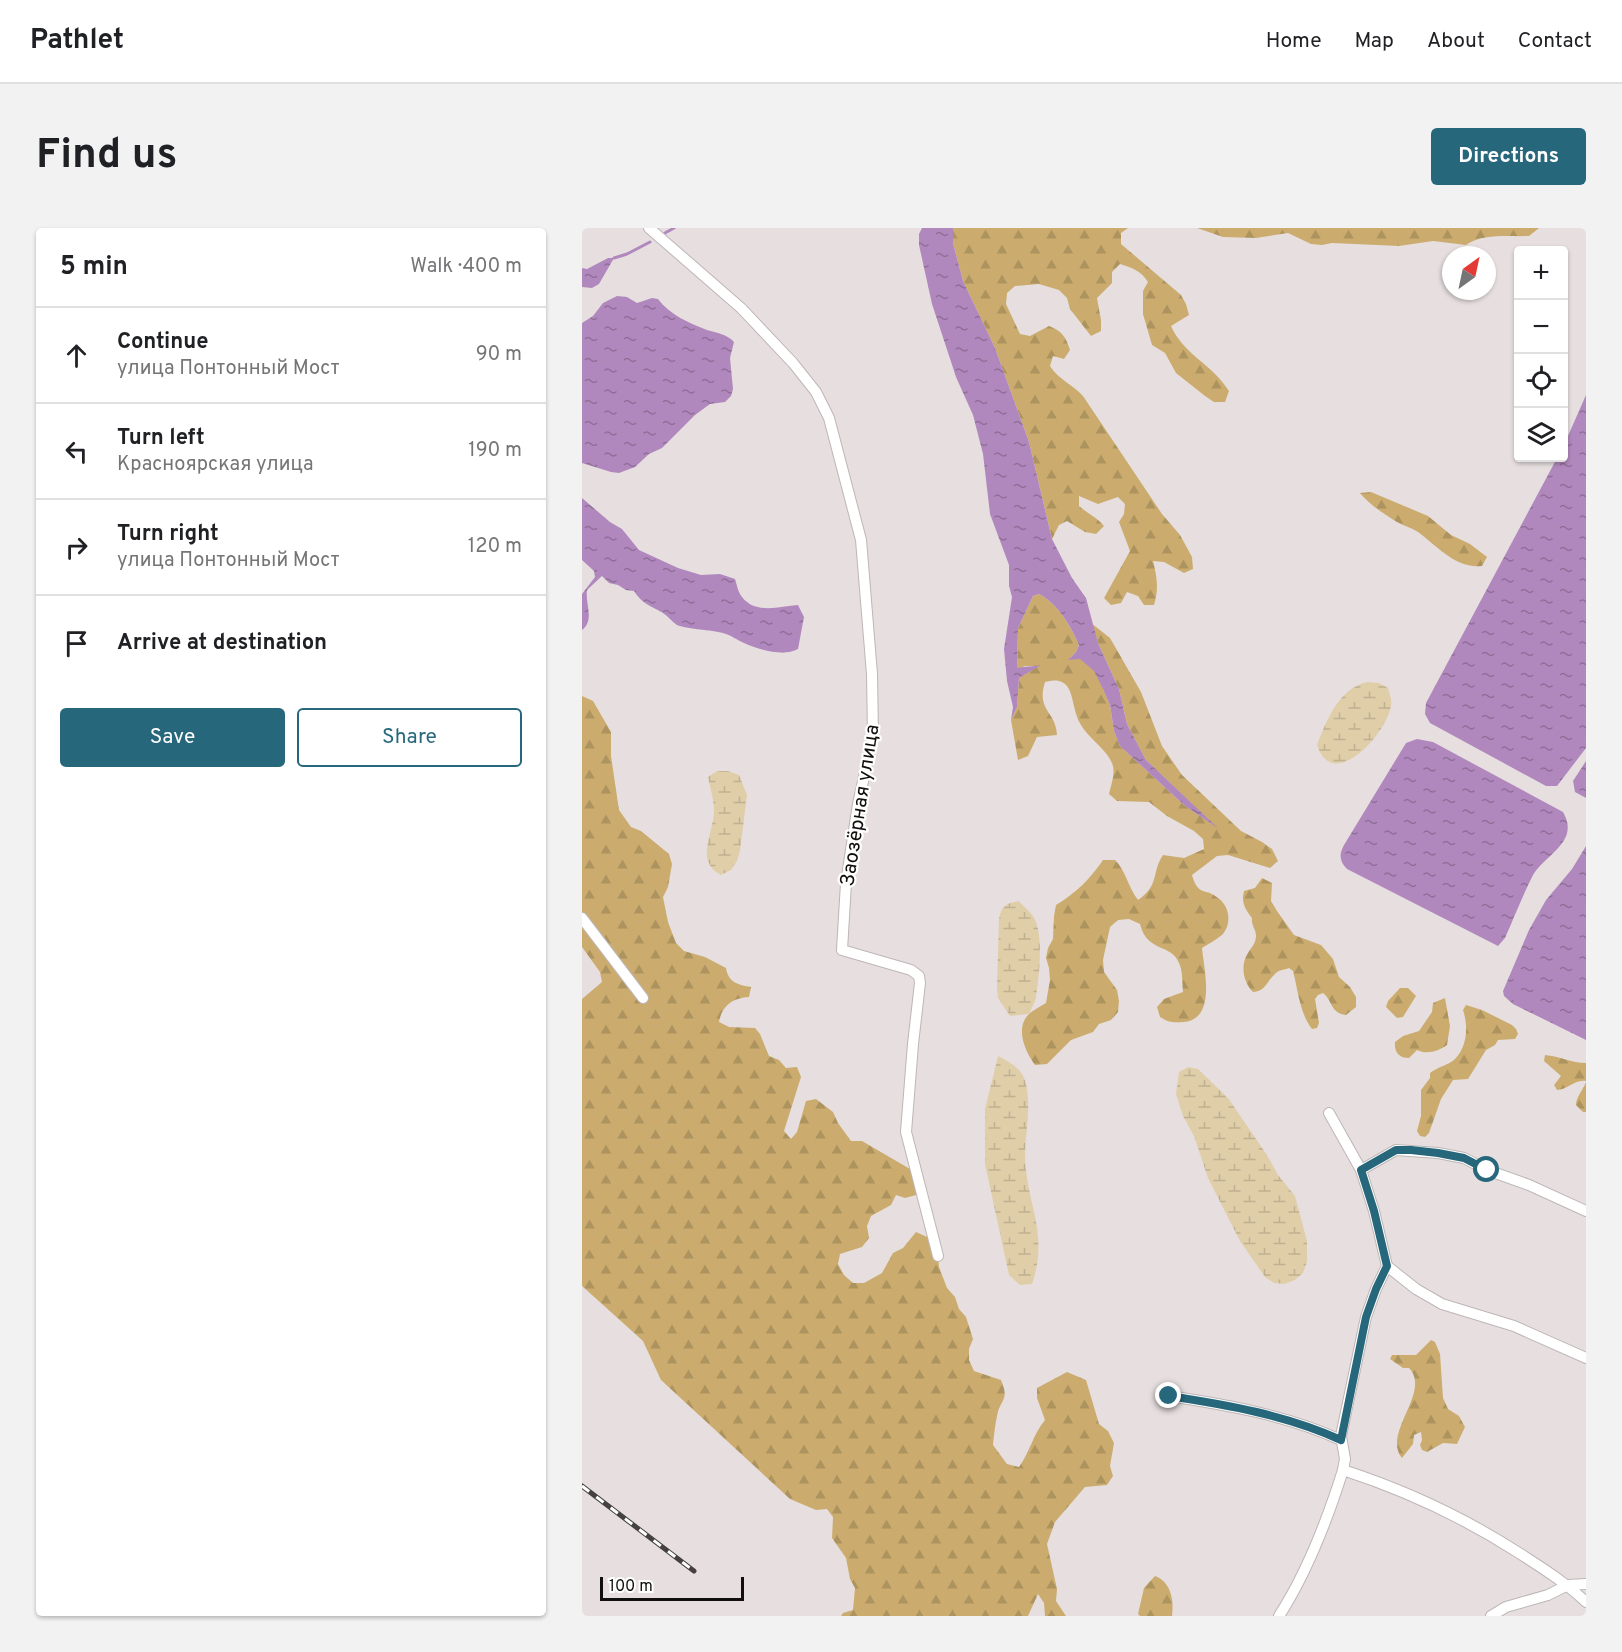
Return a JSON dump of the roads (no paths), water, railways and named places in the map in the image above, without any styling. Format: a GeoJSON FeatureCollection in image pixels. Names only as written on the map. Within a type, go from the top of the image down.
{"type":"FeatureCollection","features":[{"type":"Feature","properties":{"kind":"street","name":"Заозёрная улица"},"geometry":{"type":"LineString","coordinates":[[649,228],[741,309],[793,363],[816,392],[829,418],[861,540],[872,674],[873,736],[858,804],[846,883],[842,950],[911,970],[919,976],[906,1132],[938,1256]]}},
{"type":"Feature","properties":{"kind":"street"},"geometry":{"type":"LineString","coordinates":[[582,918],[643,998]]}},
{"type":"Feature","properties":{"kind":"street"},"geometry":{"type":"LineString","coordinates":[[1329,1113],[1361,1170],[1374,1211],[1387,1266],[1416,1289],[1442,1304],[1514,1326],[1586,1358]]}},
{"type":"Feature","properties":{"kind":"street"},"geometry":{"type":"LineString","coordinates":[[1361,1170],[1396,1150],[1438,1153],[1464,1158],[1487,1170],[1529,1185],[1586,1211]]}},
{"type":"Feature","properties":{"kind":"street"},"geometry":{"type":"LineString","coordinates":[[1279,1616],[1305,1570],[1343,1470],[1345,1448],[1341,1440],[1366,1317],[1387,1266]]}},
{"type":"Feature","properties":{"kind":"street"},"geometry":{"type":"LineString","coordinates":[[1169,1396],[1235,1406],[1318,1430],[1341,1440]]}},
{"type":"Feature","properties":{"kind":"street"},"geometry":{"type":"LineString","coordinates":[[1343,1470],[1371,1479],[1445,1510],[1491,1535],[1568,1586],[1586,1602]]}},
{"type":"Feature","properties":{"kind":"street"},"geometry":{"type":"LineString","coordinates":[[1491,1616],[1506,1607],[1548,1595],[1568,1586],[1586,1584]]}},
{"type":"Feature","properties":{"kind":"water"},"geometry":{"type":"Polygon","coordinates":[[[922,228],[953,228],[953,243],[963,281],[995,348],[1029,442],[1052,539],[1072,578],[1086,598],[1098,643],[1119,689],[1127,724],[1146,760],[1219,829],[1184,805],[1120,746],[1114,731],[1110,705],[1094,671],[1080,659],[1068,660],[1079,645],[1063,616],[1052,603],[1039,594],[1033,596],[1018,628],[1017,668],[1041,665],[1019,678],[1017,707],[1011,720],[1013,707],[1007,681],[1004,649],[1012,597],[1009,586],[1009,565],[990,514],[983,454],[973,415],[956,377],[932,304],[919,245],[919,234],[922,228]]]}},
{"type":"Feature","properties":{"kind":"water"},"geometry":{"type":"Polygon","coordinates":[[[608,258],[614,258],[599,284],[592,288],[582,287],[582,268],[587,269],[608,258]]]}},
{"type":"Feature","properties":{"kind":"water"},"geometry":{"type":"Polygon","coordinates":[[[617,296],[627,297],[637,303],[652,298],[658,299],[680,318],[725,335],[734,342],[730,358],[733,389],[731,396],[725,402],[710,404],[695,415],[662,448],[649,454],[635,467],[619,473],[582,463],[582,323],[593,316],[603,303],[617,296]]]}},
{"type":"Feature","properties":{"kind":"water"},"geometry":{"type":"Polygon","coordinates":[[[1586,395],[1586,748],[1557,786],[1546,786],[1430,723],[1425,714],[1426,703],[1555,462],[1568,462],[1568,436],[1586,395]]]}},
{"type":"Feature","properties":{"kind":"water"},"geometry":{"type":"Polygon","coordinates":[[[582,498],[610,522],[622,529],[639,550],[678,568],[701,575],[720,574],[735,579],[742,597],[754,606],[768,608],[798,605],[804,617],[798,649],[771,652],[750,646],[723,633],[677,625],[665,614],[643,601],[634,591],[609,583],[602,576],[587,590],[589,617],[582,630],[582,594],[595,577],[594,571],[582,560],[582,498]]]}},
{"type":"Feature","properties":{"kind":"water"},"geometry":{"type":"Polygon","coordinates":[[[1417,739],[1433,742],[1563,812],[1567,823],[1564,840],[1532,877],[1505,938],[1498,946],[1347,869],[1341,860],[1344,845],[1406,743],[1417,739]]]}},
{"type":"Feature","properties":{"kind":"water"},"geometry":{"type":"Polygon","coordinates":[[[1586,761],[1586,798],[1575,792],[1573,781],[1586,761]]]}},
{"type":"Feature","properties":{"kind":"water"},"geometry":{"type":"Polygon","coordinates":[[[1586,846],[1586,1040],[1513,1004],[1504,996],[1503,991],[1529,930],[1546,900],[1572,869],[1586,846]]]}},
{"type":"Feature","properties":{"kind":"waterway"},"geometry":{"type":"LineString","coordinates":[[665,233],[674,228]]}},
{"type":"Feature","properties":{"kind":"waterway"},"geometry":{"type":"LineString","coordinates":[[614,258],[650,242]]}},
{"type":"Feature","properties":{"kind":"railway"},"geometry":{"type":"LineString","coordinates":[[582,1486],[694,1571]]}}]}
